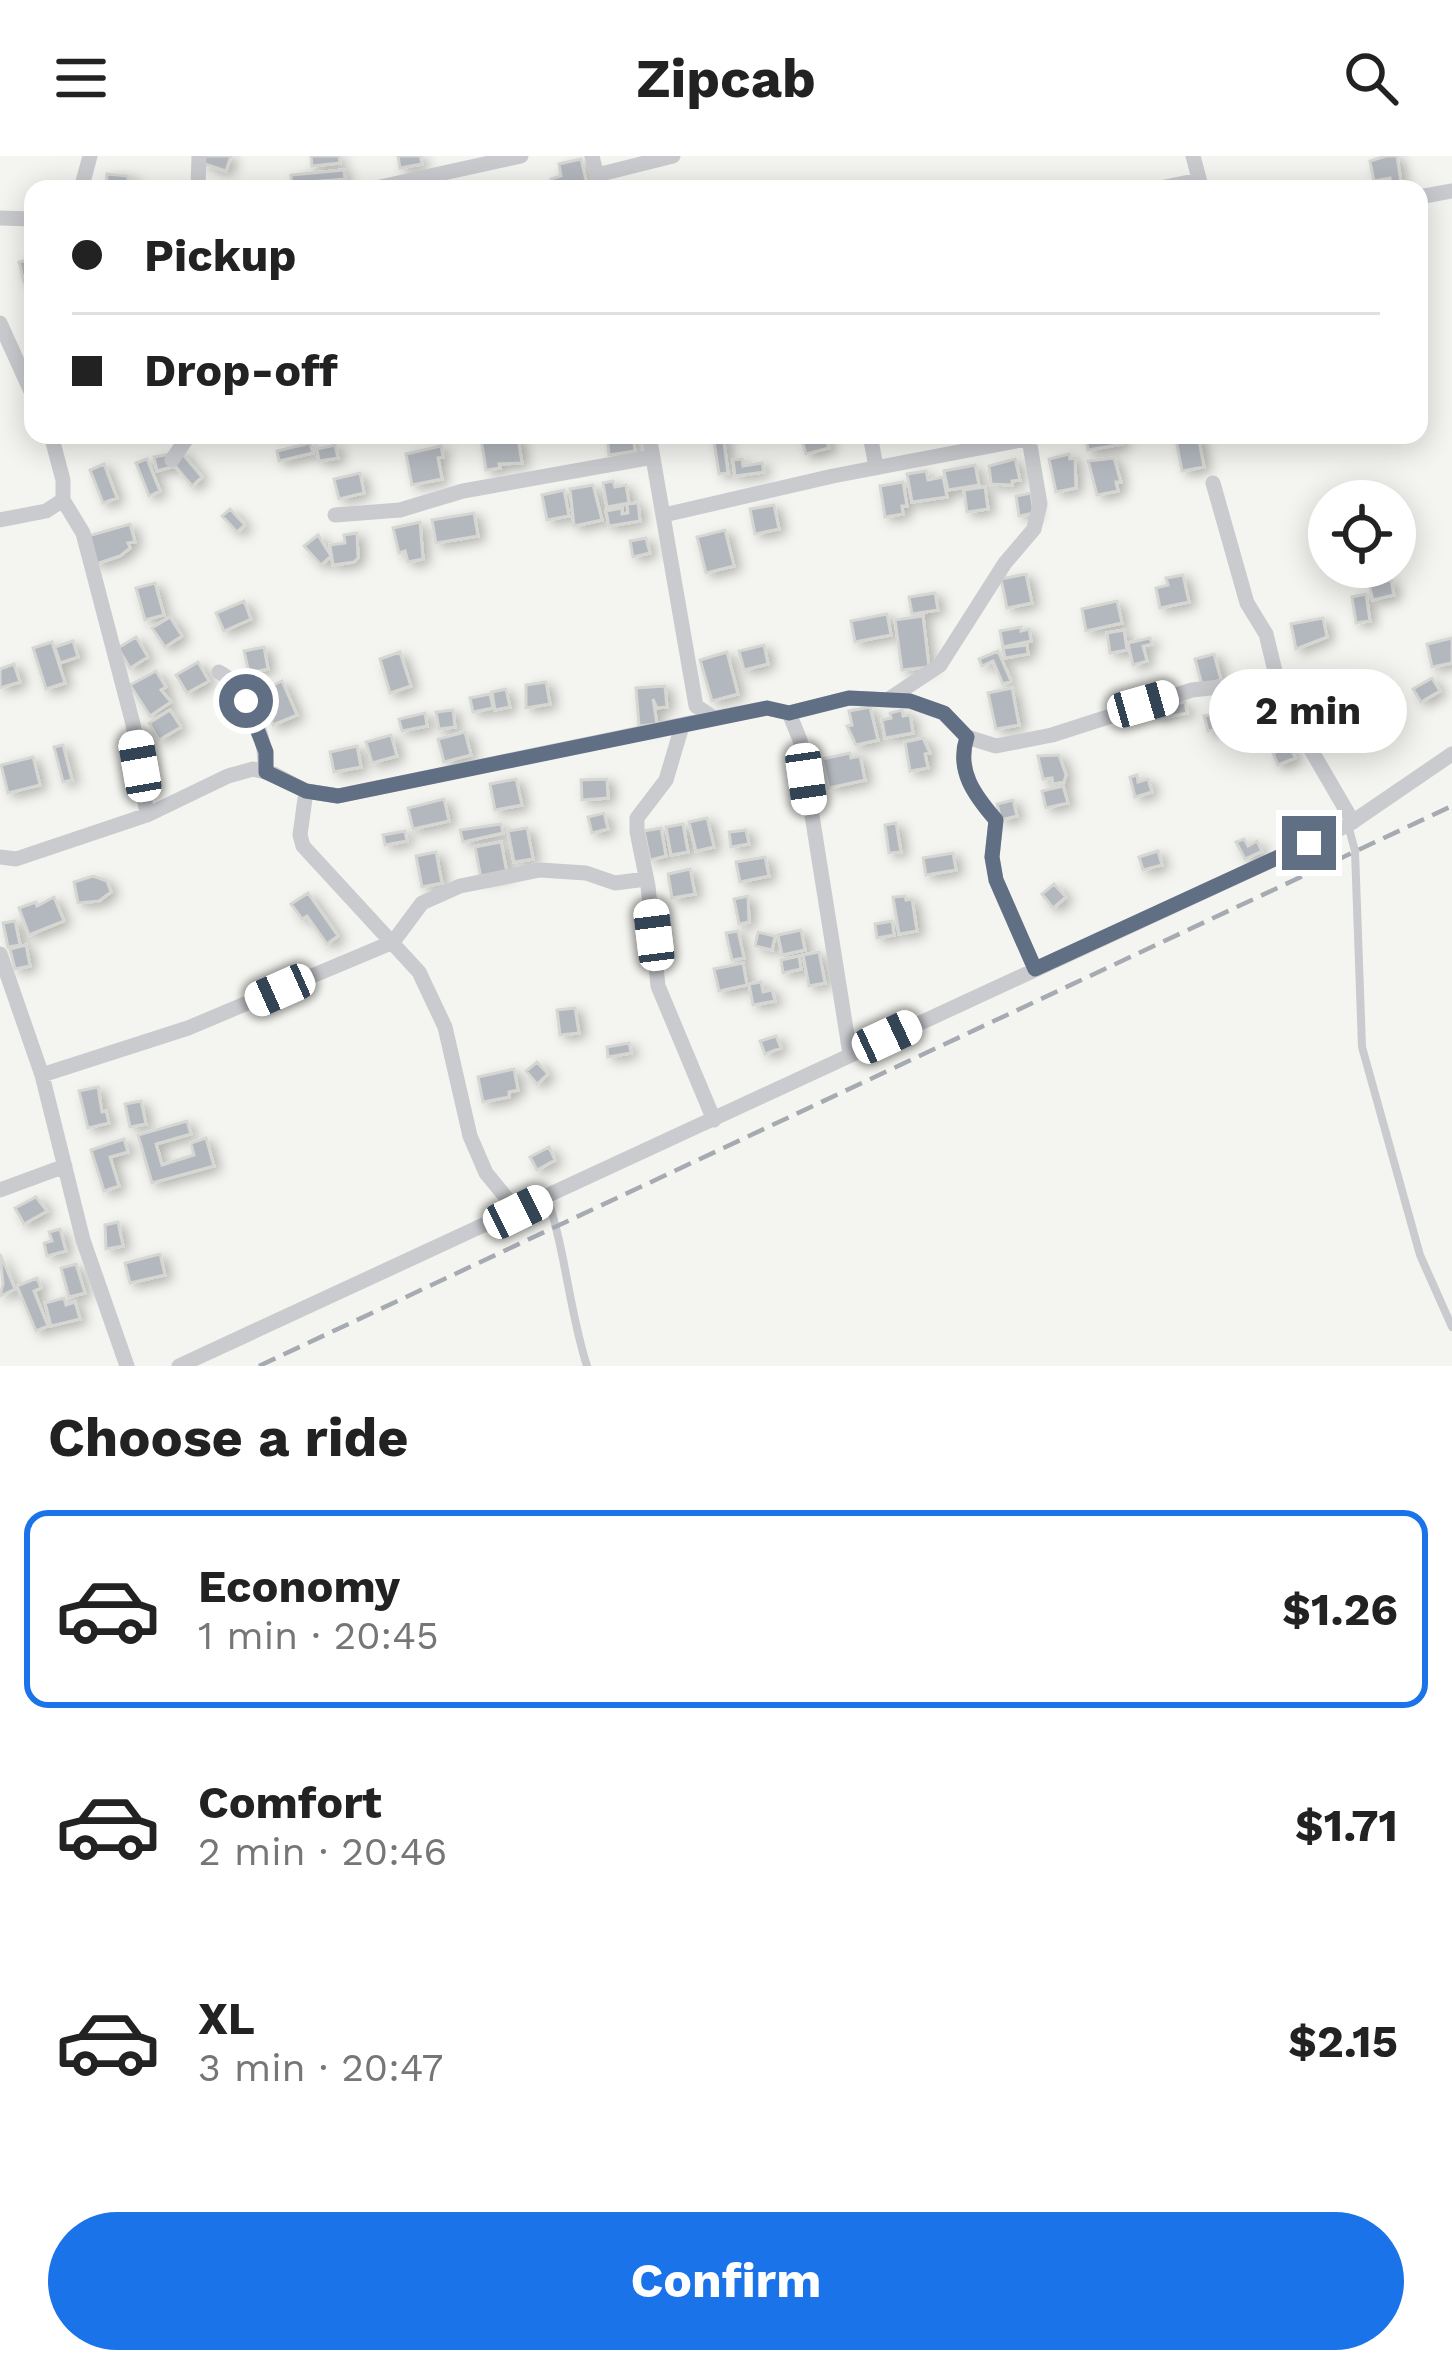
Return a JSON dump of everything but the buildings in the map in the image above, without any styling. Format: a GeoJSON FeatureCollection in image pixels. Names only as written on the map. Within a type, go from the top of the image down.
{"type":"FeatureCollection","features":[{"type":"Feature","properties":{"kind":"street"},"geometry":{"type":"LineString","coordinates":[[412,180],[521,156]]}},
{"type":"Feature","properties":{"kind":"street"},"geometry":{"type":"LineString","coordinates":[[604,180],[673,156]]}},
{"type":"Feature","properties":{"kind":"street"},"geometry":{"type":"LineString","coordinates":[[0,323],[24,376]]}},
{"type":"Feature","properties":{"kind":"street"},"geometry":{"type":"LineString","coordinates":[[53,444],[63,500],[83,533],[133,724],[147,815]]}},
{"type":"Feature","properties":{"kind":"street"},"geometry":{"type":"LineString","coordinates":[[172,460],[183,444]]}},
{"type":"Feature","properties":{"kind":"street"},"geometry":{"type":"LineString","coordinates":[[651,444],[696,706],[714,718]]}},
{"type":"Feature","properties":{"kind":"street"},"geometry":{"type":"LineString","coordinates":[[872,444],[877,467]]}},
{"type":"Feature","properties":{"kind":"street"},"geometry":{"type":"LineString","coordinates":[[664,515],[1002,444]]}},
{"type":"Feature","properties":{"kind":"street"},"geometry":{"type":"LineString","coordinates":[[887,700],[940,665],[1005,562],[1034,529],[1040,504],[1030,444]]}},
{"type":"Feature","properties":{"kind":"street"},"geometry":{"type":"LineString","coordinates":[[335,515],[400,510],[463,491],[653,458]]}},
{"type":"Feature","properties":{"kind":"street"},"geometry":{"type":"LineString","coordinates":[[1213,483],[1246,603],[1266,634],[1276,681],[1350,823]]}},
{"type":"Feature","properties":{"kind":"street"},"geometry":{"type":"LineString","coordinates":[[0,520],[46,511],[63,500]]}},
{"type":"Feature","properties":{"kind":"street"},"geometry":{"type":"LineString","coordinates":[[219,672],[233,680],[246,701],[266,752],[266,772]]}},
{"type":"Feature","properties":{"kind":"street"},"geometry":{"type":"LineString","coordinates":[[0,876],[8,858],[147,815],[253,769],[306,791],[338,796],[714,718],[767,708],[789,713],[849,698],[910,701],[944,713],[967,737],[996,746],[1052,734],[1192,690],[1276,681]]}},
{"type":"Feature","properties":{"kind":"street"},"geometry":{"type":"LineString","coordinates":[[789,713],[800,740],[850,1054]]}},
{"type":"Feature","properties":{"kind":"street"},"geometry":{"type":"LineString","coordinates":[[682,726],[666,780],[638,818],[658,986],[714,1120]]}},
{"type":"Feature","properties":{"kind":"street"},"geometry":{"type":"LineString","coordinates":[[967,737],[960,757],[970,784],[996,820],[992,857],[996,880],[1035,969]]}},
{"type":"Feature","properties":{"kind":"street"},"geometry":{"type":"LineString","coordinates":[[179,1366],[1350,823],[1452,754]]}},
{"type":"Feature","properties":{"kind":"street"},"geometry":{"type":"LineString","coordinates":[[306,791],[303,846],[419,972],[446,1027],[470,1136],[486,1173],[518,1212]]}},
{"type":"Feature","properties":{"kind":"street"},"geometry":{"type":"LineString","coordinates":[[42,1076],[188,1028],[393,942],[422,903],[460,886],[540,870],[586,873],[615,883],[646,879]]}},
{"type":"Feature","properties":{"kind":"street"},"geometry":{"type":"LineString","coordinates":[[0,954],[42,1076],[83,1240],[127,1366]]}},
{"type":"Feature","properties":{"kind":"street"},"geometry":{"type":"LineString","coordinates":[[0,1190],[65,1166]]}},
{"type":"Feature","properties":{"kind":"lane"},"geometry":{"type":"LineString","coordinates":[[1350,823],[1362,1047],[1420,1255],[1452,1327]]}},
{"type":"Feature","properties":{"kind":"lane"},"geometry":{"type":"LineString","coordinates":[[548,1197],[567,1266],[572,1322],[587,1366]]}},
{"type":"Feature","properties":{"kind":"railway"},"geometry":{"type":"LineString","coordinates":[[259,1366],[1452,806]]}},
{"type":"Feature","properties":{"kind":"route"},"geometry":{"type":"LineString","coordinates":[[246,701],[266,752],[266,772],[306,791],[338,796],[767,708],[789,713],[849,698],[910,701],[944,713],[967,737],[960,757],[970,784],[996,820],[992,857],[996,880],[1035,969],[1309,843]]}}]}
